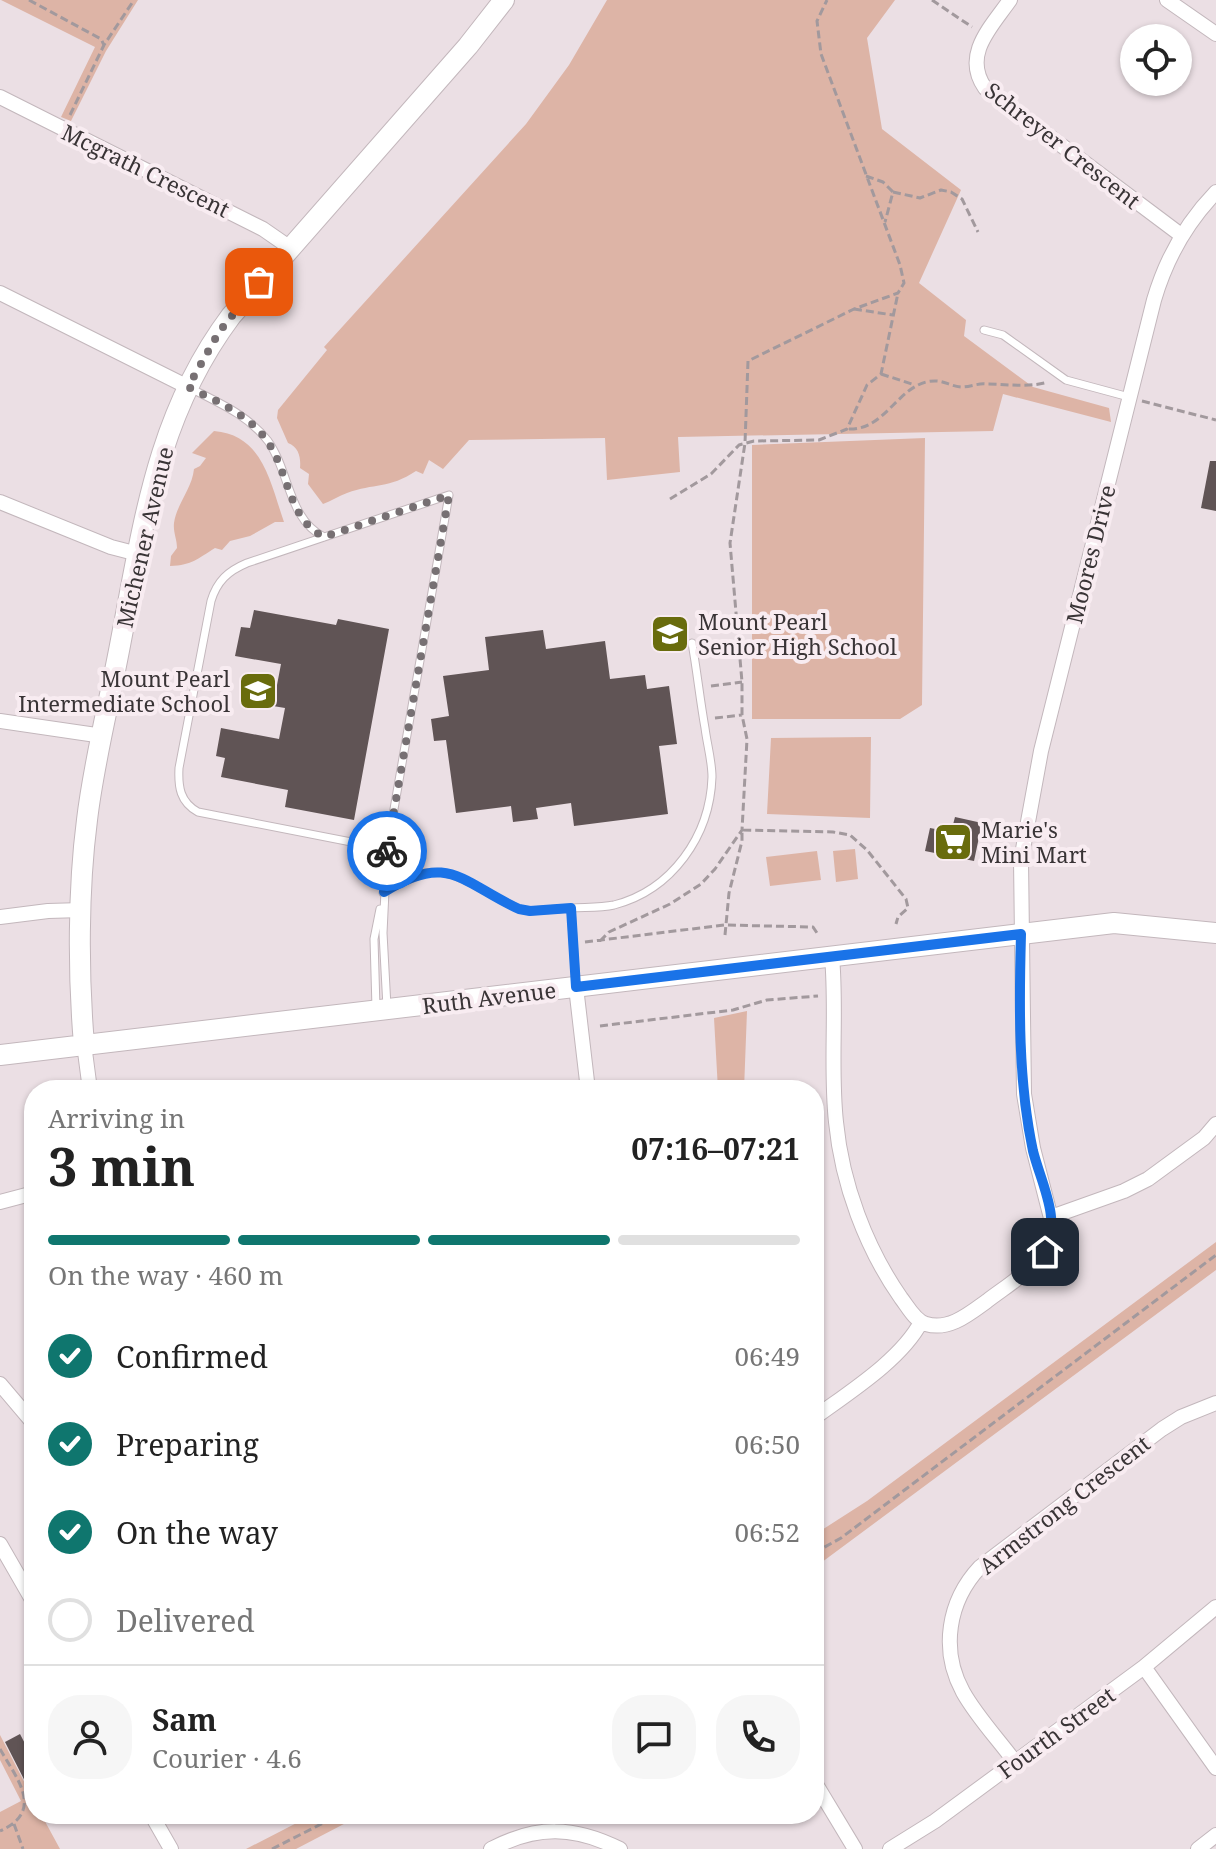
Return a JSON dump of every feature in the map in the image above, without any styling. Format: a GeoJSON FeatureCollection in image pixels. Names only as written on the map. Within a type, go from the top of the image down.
{"type":"FeatureCollection","features":[{"type":"Feature","properties":{"kind":"main road","name":"Michener Avenue"},"geometry":{"type":"LineString","coordinates":[[84,1044],[81,1010],[85,831],[138,554],[156,468],[168,432],[188,387],[219,332],[289,247],[468,46],[504,0]]}},
{"type":"Feature","properties":{"kind":"main road","name":"Ruth Avenue"},"geometry":{"type":"LineString","coordinates":[[0,1055],[1114,923],[1216,933]]}},
{"type":"Feature","properties":{"kind":"street","name":"Schreyer Crescent"},"geometry":{"type":"LineString","coordinates":[[1010,0],[984,36],[975,63],[979,80],[985,88],[1181,235]]}},
{"type":"Feature","properties":{"kind":"street"},"geometry":{"type":"LineString","coordinates":[[1167,0],[1216,34]]}},
{"type":"Feature","properties":{"kind":"street","name":"Mcgrath Crescent"},"geometry":{"type":"LineString","coordinates":[[0,97],[263,229],[289,247]]}},
{"type":"Feature","properties":{"kind":"street","name":"Moores Drive"},"geometry":{"type":"LineString","coordinates":[[1051,1217],[1026,1111],[1023,1067],[1021,860],[1030,803],[1136,399],[1158,285],[1181,235],[1216,192]]}},
{"type":"Feature","properties":{"kind":"street"},"geometry":{"type":"LineString","coordinates":[[0,293],[188,387]]}},
{"type":"Feature","properties":{"kind":"street"},"geometry":{"type":"LineString","coordinates":[[0,502],[111,547],[138,554]]}},
{"type":"Feature","properties":{"kind":"street"},"geometry":{"type":"LineString","coordinates":[[0,721],[103,736]]}},
{"type":"Feature","properties":{"kind":"street"},"geometry":{"type":"LineString","coordinates":[[0,917],[82,910]]}},
{"type":"Feature","properties":{"kind":"street"},"geometry":{"type":"LineString","coordinates":[[832,957],[834,1098],[843,1166],[877,1258],[894,1288],[921,1322],[934,1326],[959,1320],[1040,1259],[1049,1244],[1053,1226],[1051,1217],[1124,1191],[1148,1179],[1204,1138],[1216,1124]]}},
{"type":"Feature","properties":{"kind":"street"},"geometry":{"type":"LineString","coordinates":[[576,987],[587,1080]]}},
{"type":"Feature","properties":{"kind":"street"},"geometry":{"type":"LineString","coordinates":[[84,1044],[89,1080]]}},
{"type":"Feature","properties":{"kind":"street"},"geometry":{"type":"LineString","coordinates":[[0,1202],[24,1196]]}},
{"type":"Feature","properties":{"kind":"street"},"geometry":{"type":"LineString","coordinates":[[824,1410],[884,1363],[912,1336],[921,1322]]}},
{"type":"Feature","properties":{"kind":"street"},"geometry":{"type":"LineString","coordinates":[[0,1384],[24,1412]]}},
{"type":"Feature","properties":{"kind":"street","name":"Armstrong Crescent"},"geometry":{"type":"LineString","coordinates":[[1015,1762],[964,1693],[954,1670],[950,1648],[951,1621],[960,1593],[980,1567],[1150,1438],[1181,1417],[1216,1403]]}},
{"type":"Feature","properties":{"kind":"street"},"geometry":{"type":"LineString","coordinates":[[0,1544],[24,1586]]}},
{"type":"Feature","properties":{"kind":"street","name":"Fourth Street"},"geometry":{"type":"LineString","coordinates":[[890,1849],[935,1821],[1144,1667],[1216,1607]]}},
{"type":"Feature","properties":{"kind":"street"},"geometry":{"type":"LineString","coordinates":[[1144,1667],[1216,1768]]}},
{"type":"Feature","properties":{"kind":"street"},"geometry":{"type":"LineString","coordinates":[[824,1798],[855,1849]]}},
{"type":"Feature","properties":{"kind":"street"},"geometry":{"type":"LineString","coordinates":[[157,1824],[171,1849]]}},
{"type":"Feature","properties":{"kind":"street"},"geometry":{"type":"LineString","coordinates":[[491,1849],[517,1836],[548,1830],[586,1836],[620,1849]]}},
{"type":"Feature","properties":{"kind":"street"},"geometry":{"type":"LineString","coordinates":[[1198,1849],[1216,1835]]}},
{"type":"Feature","properties":{"kind":"lane"},"geometry":{"type":"LineString","coordinates":[[984,330],[1003,335],[1058,376],[1136,399]]}},
{"type":"Feature","properties":{"kind":"lane"},"geometry":{"type":"LineString","coordinates":[[188,387],[237,412],[258,429],[281,464],[300,516],[309,528],[324,537]]}},
{"type":"Feature","properties":{"kind":"lane"},"geometry":{"type":"LineString","coordinates":[[382,1010],[374,939],[449,495],[238,567],[218,584],[211,601],[179,768],[179,786],[184,803],[204,814],[387,849]]}},
{"type":"Feature","properties":{"kind":"lane"},"geometry":{"type":"LineString","coordinates":[[384,892],[420,875],[449,872],[519,909],[530,911],[613,905],[644,894],[673,872],[699,836],[709,806],[712,773],[692,643]]}},
{"type":"Feature","properties":{"kind":"lane"},"geometry":{"type":"LineString","coordinates":[[571,908],[576,987]]}},
{"type":"Feature","properties":{"kind":"path"},"geometry":{"type":"LineString","coordinates":[[29,0],[98,37],[104,45]]}},
{"type":"Feature","properties":{"kind":"path"},"geometry":{"type":"LineString","coordinates":[[63,129],[104,45],[134,0]]}},
{"type":"Feature","properties":{"kind":"path"},"geometry":{"type":"LineString","coordinates":[[725,935],[724,925],[742,841],[747,762],[730,552],[745,443],[748,361],[854,309],[898,293],[904,277],[818,40],[817,21],[827,0]]}},
{"type":"Feature","properties":{"kind":"path"},"geometry":{"type":"LineString","coordinates":[[932,0],[984,36]]}},
{"type":"Feature","properties":{"kind":"path"},"geometry":{"type":"LineString","coordinates":[[866,176],[883,182],[893,192],[920,198],[941,190],[951,192],[962,199],[978,232]]}},
{"type":"Feature","properties":{"kind":"path"},"geometry":{"type":"LineString","coordinates":[[885,223],[893,192]]}},
{"type":"Feature","properties":{"kind":"path"},"geometry":{"type":"LineString","coordinates":[[847,429],[867,385],[881,374],[898,293]]}},
{"type":"Feature","properties":{"kind":"path"},"geometry":{"type":"LineString","coordinates":[[854,309],[893,315]]}},
{"type":"Feature","properties":{"kind":"path"},"geometry":{"type":"LineString","coordinates":[[881,374],[916,386]]}},
{"type":"Feature","properties":{"kind":"path"},"geometry":{"type":"LineString","coordinates":[[670,499],[711,474],[745,443],[819,440],[847,429],[859,429],[875,422],[916,386],[938,380],[960,387],[986,383],[1034,385],[1044,384],[1058,376]]}},
{"type":"Feature","properties":{"kind":"path"},"geometry":{"type":"LineString","coordinates":[[1136,399],[1216,420]]}},
{"type":"Feature","properties":{"kind":"path"},"geometry":{"type":"LineString","coordinates":[[709,686],[742,682]]}},
{"type":"Feature","properties":{"kind":"path"},"geometry":{"type":"LineString","coordinates":[[714,718],[742,715]]}},
{"type":"Feature","properties":{"kind":"path"},"geometry":{"type":"LineString","coordinates":[[742,830],[850,835],[867,850],[906,899],[908,908],[898,917],[896,924]]}},
{"type":"Feature","properties":{"kind":"path"},"geometry":{"type":"LineString","coordinates":[[600,941],[609,932],[670,904],[701,884],[721,862],[742,830]]}},
{"type":"Feature","properties":{"kind":"path"},"geometry":{"type":"LineString","coordinates":[[574,943],[724,925],[813,927],[817,933]]}},
{"type":"Feature","properties":{"kind":"path"},"geometry":{"type":"LineString","coordinates":[[600,1026],[733,1010],[767,1000],[818,996]]}},
{"type":"Feature","properties":{"kind":"path"},"geometry":{"type":"LineString","coordinates":[[732,1003],[733,1010]]}},
{"type":"Feature","properties":{"kind":"path"},"geometry":{"type":"LineString","coordinates":[[824,1547],[841,1538],[1216,1255]]}},
{"type":"Feature","properties":{"kind":"path"},"geometry":{"type":"LineString","coordinates":[[0,1749],[24,1798],[24,1810],[14,1824],[0,1831]]}},
{"type":"Feature","properties":{"kind":"path"},"geometry":{"type":"LineString","coordinates":[[14,1824],[23,1849]]}},
{"type":"Feature","properties":{"kind":"path"},"geometry":{"type":"LineString","coordinates":[[272,1849],[321,1824]]}},
{"type":"Feature","properties":{"kind":"shaded area"},"geometry":{"type":"Polygon","coordinates":[[[1,0],[138,0],[106,51],[71,121],[61,117],[95,47],[1,0]]]}},
{"type":"Feature","properties":{"kind":"shaded area"},"geometry":{"type":"Polygon","coordinates":[[[607,0],[895,0],[867,38],[882,129],[961,190],[919,283],[966,320],[964,336],[1033,387],[1109,408],[1111,422],[1003,394],[993,431],[678,437],[680,472],[607,480],[605,438],[469,440],[443,469],[429,460],[423,474],[416,471],[398,481],[357,490],[323,504],[308,484],[309,474],[300,468],[297,450],[288,443],[277,418],[278,410],[327,350],[324,347],[526,124],[569,65],[607,0]]]}},
{"type":"Feature","properties":{"kind":"shaded area"},"geometry":{"type":"Polygon","coordinates":[[[214,431],[231,434],[254,451],[269,477],[284,522],[275,522],[250,536],[230,541],[222,550],[215,548],[190,563],[170,566],[171,556],[177,548],[176,516],[194,469],[206,458],[192,453],[214,431]]]}},
{"type":"Feature","properties":{"kind":"shaded area"},"geometry":{"type":"Polygon","coordinates":[[[925,438],[922,705],[900,719],[752,719],[752,445],[925,438]]]}},
{"type":"Feature","properties":{"kind":"shaded area"},"geometry":{"type":"Polygon","coordinates":[[[871,737],[870,818],[767,814],[771,738],[871,737]]]}},
{"type":"Feature","properties":{"kind":"shaded area"},"geometry":{"type":"Polygon","coordinates":[[[855,849],[858,879],[836,882],[833,851],[855,849]]]}},
{"type":"Feature","properties":{"kind":"shaded area"},"geometry":{"type":"Polygon","coordinates":[[[817,851],[821,880],[770,886],[766,857],[817,851]]]}},
{"type":"Feature","properties":{"kind":"shaded area"},"geometry":{"type":"Polygon","coordinates":[[[747,1011],[744,1080],[717,1080],[714,1018],[747,1011]]]}},
{"type":"Feature","properties":{"kind":"shaded area"},"geometry":{"type":"Polygon","coordinates":[[[1216,1242],[1216,1270],[824,1561],[824,1529],[867,1501],[1216,1242]]]}},
{"type":"Feature","properties":{"kind":"shaded area"},"geometry":{"type":"Polygon","coordinates":[[[0,1735],[24,1782],[24,1824],[46,1824],[60,1849],[0,1849],[0,1812],[21,1801],[0,1760],[0,1735]]]}},
{"type":"Feature","properties":{"kind":"shaded area"},"geometry":{"type":"Polygon","coordinates":[[[295,1824],[344,1824],[296,1849],[246,1849],[295,1824]]]}},
{"type":"Feature","properties":{"kind":"building"},"geometry":{"type":"Polygon","coordinates":[[[1210,461],[1216,461],[1216,511],[1201,508],[1210,461]]]}},
{"type":"Feature","properties":{"kind":"building"},"geometry":{"type":"Polygon","coordinates":[[[254,610],[336,625],[338,619],[389,629],[354,820],[285,807],[288,790],[221,777],[225,758],[216,756],[221,728],[279,739],[285,708],[273,706],[281,664],[235,656],[241,627],[250,628],[254,610]]]}},
{"type":"Feature","properties":{"kind":"building","name":"Mount Pearl Senior High School"},"geometry":{"type":"Polygon","coordinates":[[[543,630],[546,649],[605,641],[610,679],[645,675],[647,689],[669,686],[677,744],[659,746],[668,814],[574,826],[571,803],[536,808],[538,819],[513,822],[511,806],[456,813],[446,740],[434,741],[431,719],[449,716],[443,676],[489,670],[485,637],[543,630]]]}},
{"type":"Feature","properties":{"kind":"building","name":"Marie's Mini Mart"},"geometry":{"type":"Polygon","coordinates":[[[955,817],[982,823],[974,861],[925,851],[930,828],[951,832],[955,817]]]}},
{"type":"Feature","properties":{"kind":"building"},"geometry":{"type":"Polygon","coordinates":[[[20,1734],[24,1742],[24,1779],[5,1742],[20,1734]]]}},
{"type":"Feature","properties":{"kind":"way so far"},"geometry":{"type":"LineString","coordinates":[[259,282],[219,332],[188,387],[237,412],[258,429],[281,464],[304,523],[324,537],[449,495],[387,851]]}},
{"type":"Feature","properties":{"kind":"place","name":"Mount Pearl Senior High School"},"geometry":{"type":"Point","coordinates":[670,634]}},
{"type":"Feature","properties":{"kind":"place","name":"Mount Pearl Intermediate School"},"geometry":{"type":"Point","coordinates":[258,691]}},
{"type":"Feature","properties":{"kind":"place","name":"Marie's Mini Mart"},"geometry":{"type":"Point","coordinates":[953,842]}},
{"type":"Feature","properties":{"kind":"route"},"geometry":{"type":"LineString","coordinates":[[387,851],[384,892],[398,883],[429,872],[449,872],[519,909],[542,911],[571,908],[576,987],[1021,934],[1026,1111],[1053,1226],[1045,1252]]}}]}
